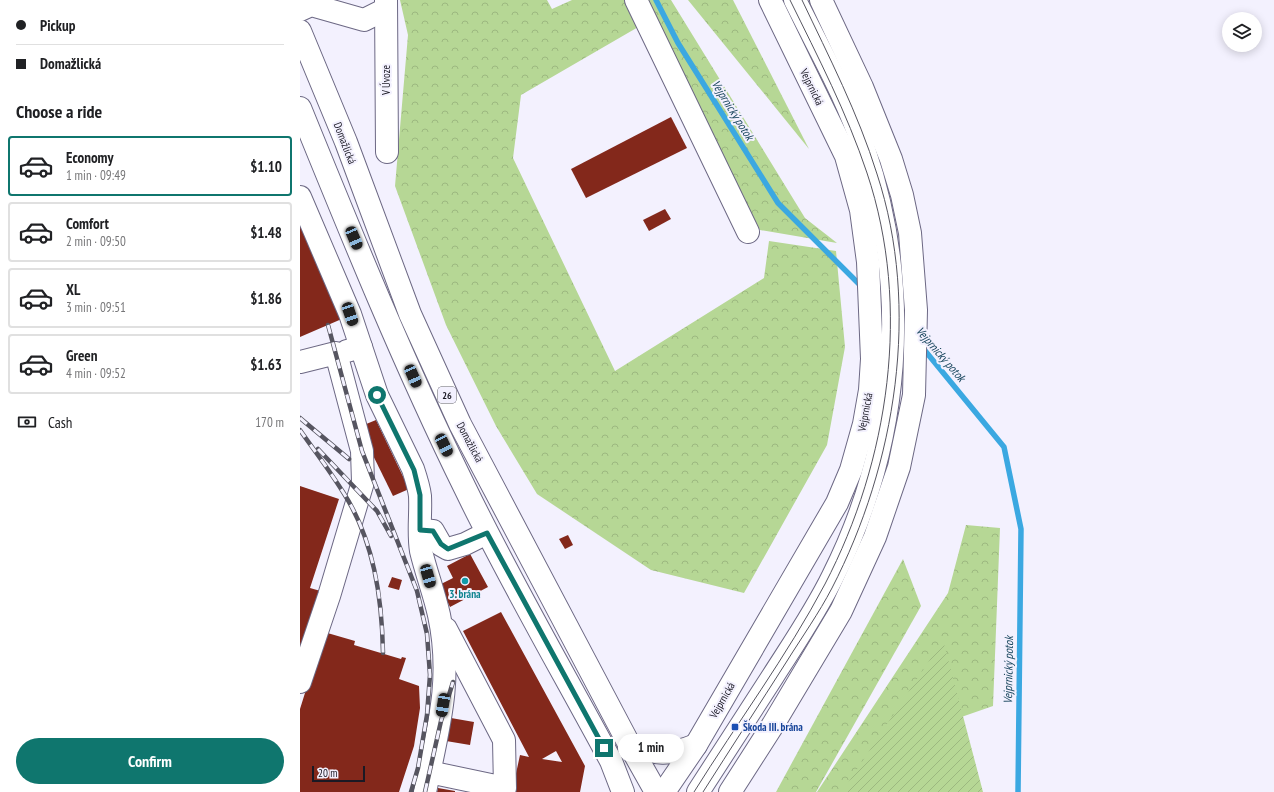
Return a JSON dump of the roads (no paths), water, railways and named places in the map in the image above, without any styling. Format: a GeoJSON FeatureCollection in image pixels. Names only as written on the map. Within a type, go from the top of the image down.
{"type":"FeatureCollection","features":[{"type":"Feature","properties":{"kind":"main road"},"geometry":{"type":"LineString","coordinates":[[636,0],[748,232]]}},
{"type":"Feature","properties":{"kind":"main road","name":"Vejprnická"},"geometry":{"type":"LineString","coordinates":[[664,792],[696,744],[837,504],[851,470],[864,424],[872,359],[868,262],[861,210],[846,156],[770,0]]}},
{"type":"Feature","properties":{"kind":"main road","name":"Vejprnická"},"geometry":{"type":"LineString","coordinates":[[698,792],[807,624],[834,576],[858,519],[875,471],[887,414],[892,376],[894,329],[893,286],[887,236],[864,148],[852,117],[795,0]]}},
{"type":"Feature","properties":{"kind":"main road"},"geometry":{"type":"LineString","coordinates":[[730,792],[841,611],[875,537],[899,467],[914,395],[916,310],[910,233],[902,195],[891,159],[862,87],[821,0]]}},
{"type":"Feature","properties":{"kind":"main road","name":"V Úvoze"},"geometry":{"type":"LineString","coordinates":[[300,10],[311,5],[364,20],[386,4]]}},
{"type":"Feature","properties":{"kind":"main road","name":"V Úvoze"},"geometry":{"type":"LineString","coordinates":[[386,4],[387,152]]}},
{"type":"Feature","properties":{"kind":"main road","name":"Domažlická"},"geometry":{"type":"LineString","coordinates":[[300,31],[346,142],[410,314],[460,424],[629,744],[656,792]]}},
{"type":"Feature","properties":{"kind":"main road","name":"26"},"geometry":{"type":"LineString","coordinates":[[300,108],[400,349],[438,431],[487,533],[611,761],[624,792]]}},
{"type":"Feature","properties":{"kind":"main road"},"geometry":{"type":"LineString","coordinates":[[300,198],[350,314],[377,395],[414,470],[420,495],[421,550],[439,615],[444,650],[444,699],[441,721],[427,782],[505,788],[504,740],[439,615]]}},
{"type":"Feature","properties":{"kind":"main road"},"geometry":{"type":"LineString","coordinates":[[300,362],[361,347]]}},
{"type":"Feature","properties":{"kind":"main road"},"geometry":{"type":"LineString","coordinates":[[300,682],[329,596],[363,482],[362,451],[336,353]]}},
{"type":"Feature","properties":{"kind":"main road"},"geometry":{"type":"LineString","coordinates":[[420,530],[433,531],[441,544],[448,549],[487,533]]}},
{"type":"Feature","properties":{"kind":"main road"},"geometry":{"type":"LineString","coordinates":[[629,744],[649,752],[666,754],[682,750],[696,744]]}},
{"type":"Feature","properties":{"kind":"main road"},"geometry":{"type":"LineString","coordinates":[[740,792],[753,756]]}},
{"type":"Feature","properties":{"kind":"waterway","name":"Vejprnický potok"},"geometry":{"type":"LineString","coordinates":[[656,0],[678,43],[778,203],[862,287]]}},
{"type":"Feature","properties":{"kind":"waterway","name":"Vejprnický potok"},"geometry":{"type":"LineString","coordinates":[[922,347],[1004,447],[1021,529],[1018,792]]}},
{"type":"Feature","properties":{"kind":"tram line"},"geometry":{"type":"LineString","coordinates":[[694,792],[795,637],[825,584],[847,537],[865,487],[878,435],[887,383],[890,329],[888,276],[881,224],[867,173],[859,151],[832,85],[790,0]]}},
{"type":"Feature","properties":{"kind":"tram line"},"geometry":{"type":"LineString","coordinates":[[703,792],[822,607],[832,588],[854,540],[872,490],[886,438],[895,385],[899,331],[898,278],[890,225],[877,174],[861,129],[802,0]]}},
{"type":"Feature","properties":{"kind":"railway"},"geometry":{"type":"LineString","coordinates":[[328,325],[362,451],[417,591],[427,634],[430,675],[427,715],[418,768],[411,792]]}},
{"type":"Feature","properties":{"kind":"railway"},"geometry":{"type":"LineString","coordinates":[[300,418],[349,459]]}},
{"type":"Feature","properties":{"kind":"railway"},"geometry":{"type":"LineString","coordinates":[[300,430],[343,492],[354,510],[362,530],[369,550],[378,591],[381,611],[383,653]]}},
{"type":"Feature","properties":{"kind":"railway"},"geometry":{"type":"LineString","coordinates":[[318,449],[377,511],[391,536]]}},
{"type":"Feature","properties":{"kind":"railway"},"geometry":{"type":"LineString","coordinates":[[425,792],[441,721],[453,682]]}},
{"type":"Feature","properties":{"kind":"place","name":"3. brána"},"geometry":{"type":"Point","coordinates":[465,581]}},
{"type":"Feature","properties":{"kind":"place","name":"Škoda III. brána"},"geometry":{"type":"Point","coordinates":[735,727]}}]}
